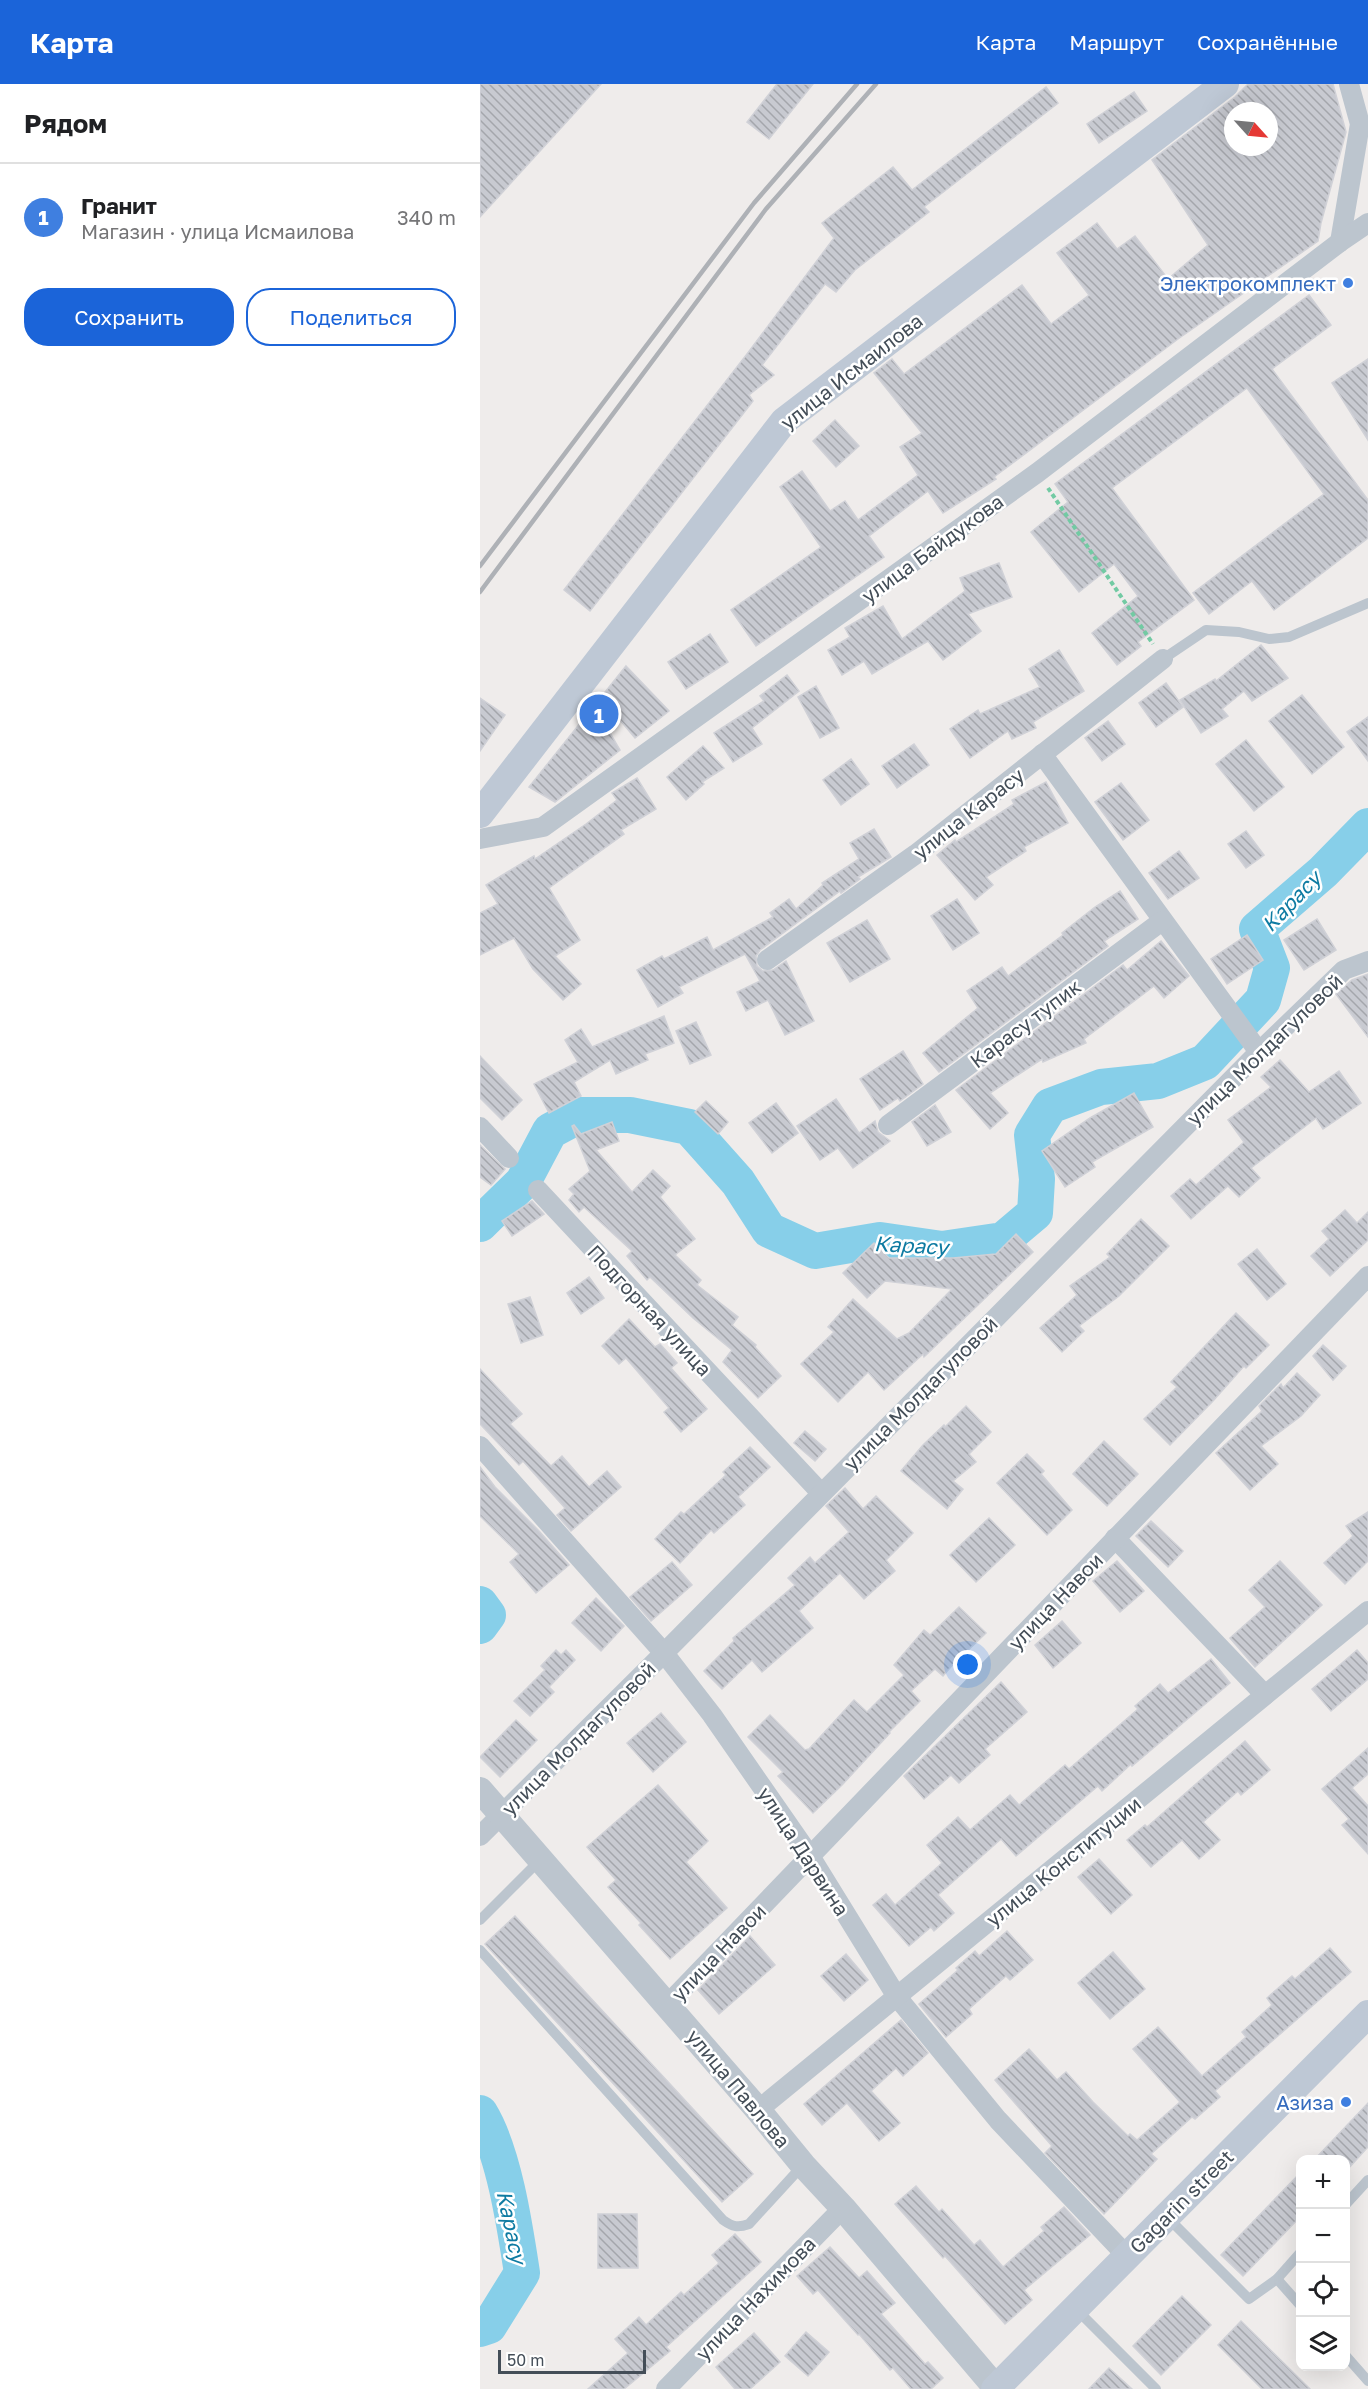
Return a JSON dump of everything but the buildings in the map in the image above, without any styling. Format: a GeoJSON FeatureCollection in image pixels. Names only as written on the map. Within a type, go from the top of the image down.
{"type":"FeatureCollection","features":[{"type":"Feature","properties":{"kind":"main road","name":"улица Исмаилова"},"geometry":{"type":"LineString","coordinates":[[480,814],[784,421],[1225,84]]}},
{"type":"Feature","properties":{"kind":"main road","name":"Gagarin street"},"geometry":{"type":"LineString","coordinates":[[995,2389],[1368,2014]]}},
{"type":"Feature","properties":{"kind":"street"},"geometry":{"type":"LineString","coordinates":[[1340,242],[1360,124],[1349,84]]}},
{"type":"Feature","properties":{"kind":"street","name":"улица Байдукова"},"geometry":{"type":"LineString","coordinates":[[480,839],[543,827],[1037,473],[1368,223]]}},
{"type":"Feature","properties":{"kind":"street","name":"улица Карасу"},"geometry":{"type":"LineString","coordinates":[[767,960],[916,854],[1163,659]]}},
{"type":"Feature","properties":{"kind":"street"},"geometry":{"type":"LineString","coordinates":[[1042,754],[1258,1052]]}},
{"type":"Feature","properties":{"kind":"street","name":"Карасу тупик"},"geometry":{"type":"LineString","coordinates":[[888,1125],[1162,921]]}},
{"type":"Feature","properties":{"kind":"street","name":"улица Молдагуловой"},"geometry":{"type":"LineString","coordinates":[[480,1836],[1258,1052],[1344,970],[1368,961]]}},
{"type":"Feature","properties":{"kind":"street"},"geometry":{"type":"LineString","coordinates":[[480,1128],[509,1158]]}},
{"type":"Feature","properties":{"kind":"street","name":"Подгорная улица"},"geometry":{"type":"LineString","coordinates":[[538,1190],[821,1493]]}},
{"type":"Feature","properties":{"kind":"street","name":"улица Навои"},"geometry":{"type":"LineString","coordinates":[[668,2005],[1368,1276]]}},
{"type":"Feature","properties":{"kind":"street","name":"улица Дарвина"},"geometry":{"type":"LineString","coordinates":[[480,1446],[664,1653],[712,1715],[810,1856],[897,1997],[998,2120],[1126,2255]]}},
{"type":"Feature","properties":{"kind":"street"},"geometry":{"type":"LineString","coordinates":[[1115,1538],[1265,1695]]}},
{"type":"Feature","properties":{"kind":"street","name":"улица Конституции"},"geometry":{"type":"LineString","coordinates":[[758,2109],[1368,1611]]}},
{"type":"Feature","properties":{"kind":"street","name":"улица Павлова"},"geometry":{"type":"LineString","coordinates":[[480,1790],[758,2109],[803,2165],[843,2208],[995,2389]]}},
{"type":"Feature","properties":{"kind":"street","name":"улица Нахимова"},"geometry":{"type":"LineString","coordinates":[[666,2389],[843,2208]]}},
{"type":"Feature","properties":{"kind":"lane"},"geometry":{"type":"LineString","coordinates":[[1163,659],[1206,630],[1239,632],[1269,639],[1289,637],[1368,603]]}},
{"type":"Feature","properties":{"kind":"lane"},"geometry":{"type":"LineString","coordinates":[[480,1920],[541,1858]]}},
{"type":"Feature","properties":{"kind":"lane"},"geometry":{"type":"LineString","coordinates":[[480,1950],[723,2220],[732,2226],[740,2227],[749,2224],[803,2165]]}},
{"type":"Feature","properties":{"kind":"lane"},"geometry":{"type":"LineString","coordinates":[[1350,2200],[1368,2180]]}},
{"type":"Feature","properties":{"kind":"lane"},"geometry":{"type":"LineString","coordinates":[[1167,2216],[1249,2299],[1277,2279],[1296,2258]]}},
{"type":"Feature","properties":{"kind":"lane"},"geometry":{"type":"LineString","coordinates":[[1277,2279],[1296,2300]]}},
{"type":"Feature","properties":{"kind":"lane"},"geometry":{"type":"LineString","coordinates":[[1076,2309],[1156,2389]]}},
{"type":"Feature","properties":{"kind":"lane"},"geometry":{"type":"LineString","coordinates":[[1350,2361],[1368,2381]]}},
{"type":"Feature","properties":{"kind":"path"},"geometry":{"type":"LineString","coordinates":[[1037,473],[1163,659]]}},
{"type":"Feature","properties":{"kind":"waterway","name":"Карасу"},"geometry":{"type":"LineString","coordinates":[[480,1224],[523,1182],[550,1131],[580,1115],[630,1115],[689,1127],[738,1182],[769,1230],[815,1251],[880,1240],[942,1249],[1003,1240],[1035,1213],[1037,1179],[1032,1135],[1050,1106],[1101,1087],[1158,1081],[1205,1062],[1263,1000],[1272,968],[1257,929],[1323,872],[1368,826]]}},
{"type":"Feature","properties":{"kind":"waterway","name":"Карасу"},"geometry":{"type":"LineString","coordinates":[[480,1604],[488,1615],[480,1626]]}},
{"type":"Feature","properties":{"kind":"waterway","name":"Карасу"},"geometry":{"type":"LineString","coordinates":[[480,2113],[496,2148],[502,2169],[522,2273],[489,2326],[480,2329]]}},
{"type":"Feature","properties":{"kind":"railway"},"geometry":{"type":"LineString","coordinates":[[480,566],[754,203],[857,84]]}},
{"type":"Feature","properties":{"kind":"railway"},"geometry":{"type":"LineString","coordinates":[[480,592],[766,209],[876,84]]}},
{"type":"Feature","properties":{"kind":"place","name":"Электрокомплект"},"geometry":{"type":"Point","coordinates":[1348,283]}},
{"type":"Feature","properties":{"kind":"place","name":"Гранит"},"geometry":{"type":"Point","coordinates":[599,714]}},
{"type":"Feature","properties":{"kind":"place","name":"Азиза"},"geometry":{"type":"Point","coordinates":[1346,2102]}}]}
